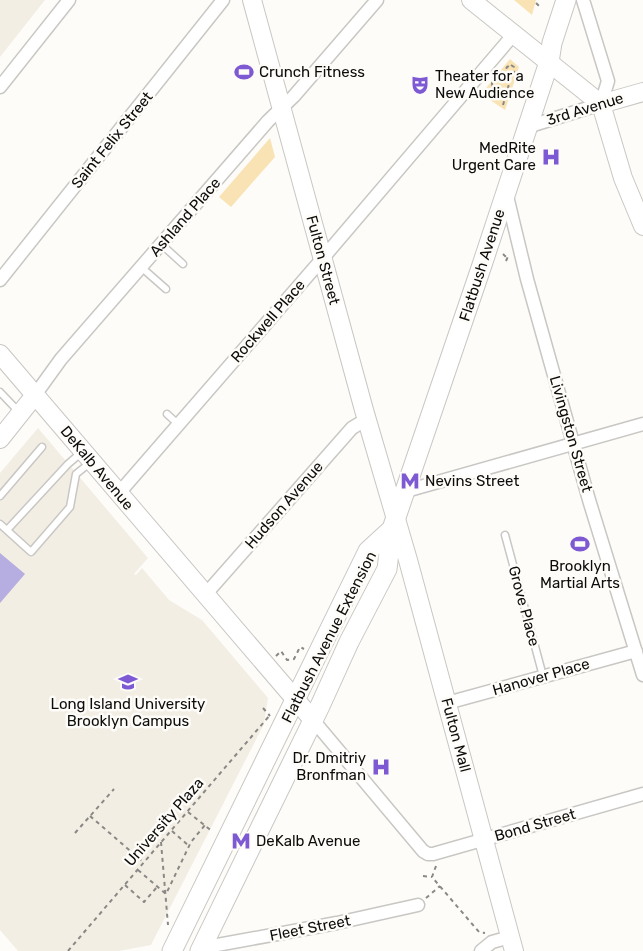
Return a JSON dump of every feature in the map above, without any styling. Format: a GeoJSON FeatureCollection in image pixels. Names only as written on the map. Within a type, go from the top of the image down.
{"type":"FeatureCollection","features":[{"type":"Feature","properties":{"kind":"main road","name":"Fulton Street"},"geometry":{"type":"LineString","coordinates":[[252,0],[367,419],[394,525]]}},
{"type":"Feature","properties":{"kind":"main road"},"geometry":{"type":"LineString","coordinates":[[471,0],[601,104],[623,178],[643,226]]}},
{"type":"Feature","properties":{"kind":"main road","name":"Flatbush Avenue"},"geometry":{"type":"LineString","coordinates":[[394,525],[528,127],[566,0]]}},
{"type":"Feature","properties":{"kind":"main road","name":"3rd Avenue"},"geometry":{"type":"LineString","coordinates":[[601,104],[643,92]]}},
{"type":"Feature","properties":{"kind":"main road","name":"DeKalb Avenue"},"geometry":{"type":"LineString","coordinates":[[0,354],[313,720]]}},
{"type":"Feature","properties":{"kind":"main road","name":"Ashland Place"},"geometry":{"type":"LineString","coordinates":[[0,439],[35,395]]}},
{"type":"Feature","properties":{"kind":"main road","name":"Flatbush Avenue Extension"},"geometry":{"type":"LineString","coordinates":[[172,951],[368,551],[394,525]]}},
{"type":"Feature","properties":{"kind":"main road","name":"Flatbush Avenue Extension"},"geometry":{"type":"LineString","coordinates":[[200,950],[313,720],[349,642],[387,569],[394,525]]}},
{"type":"Feature","properties":{"kind":"main road","name":"Fulton Mall"},"geometry":{"type":"LineString","coordinates":[[394,525],[408,560],[512,944]]}},
{"type":"Feature","properties":{"kind":"street"},"geometry":{"type":"LineString","coordinates":[[0,87],[69,0]]}},
{"type":"Feature","properties":{"kind":"street","name":"Saint Felix Street"},"geometry":{"type":"LineString","coordinates":[[0,280],[223,0]]}},
{"type":"Feature","properties":{"kind":"street","name":"Ashland Place"},"geometry":{"type":"LineString","coordinates":[[35,395],[60,359],[377,0]]}},
{"type":"Feature","properties":{"kind":"street"},"geometry":{"type":"LineString","coordinates":[[584,0],[608,81],[601,104]]}},
{"type":"Feature","properties":{"kind":"street","name":"Rockwell Place"},"geometry":{"type":"LineString","coordinates":[[118,493],[323,258],[514,34]]}},
{"type":"Feature","properties":{"kind":"street","name":"3rd Avenue"},"geometry":{"type":"LineString","coordinates":[[528,127],[601,104]]}},
{"type":"Feature","properties":{"kind":"street","name":"Livingston Street"},"geometry":{"type":"LineString","coordinates":[[506,192],[527,279],[589,500],[643,675]]}},
{"type":"Feature","properties":{"kind":"street","name":"Hudson Avenue"},"geometry":{"type":"LineString","coordinates":[[205,595],[352,428],[367,419]]}},
{"type":"Feature","properties":{"kind":"street"},"geometry":{"type":"LineString","coordinates":[[406,491],[643,424]]}},
{"type":"Feature","properties":{"kind":"street","name":"Hanover Place"},"geometry":{"type":"LineString","coordinates":[[447,703],[636,651]]}},
{"type":"Feature","properties":{"kind":"street","name":"DeKalb Avenue"},"geometry":{"type":"LineString","coordinates":[[313,720],[424,852],[428,854]]}},
{"type":"Feature","properties":{"kind":"street","name":"Bond Street"},"geometry":{"type":"LineString","coordinates":[[428,854],[643,794]]}},
{"type":"Feature","properties":{"kind":"street","name":"Fleet Street"},"geometry":{"type":"LineString","coordinates":[[200,950],[418,905]]}},
{"type":"Feature","properties":{"kind":"street"},"geometry":{"type":"LineString","coordinates":[[481,951],[492,942],[512,944]]}},
{"type":"Feature","properties":{"kind":"lane"},"geometry":{"type":"LineString","coordinates":[[161,244],[183,264]]}},
{"type":"Feature","properties":{"kind":"lane"},"geometry":{"type":"LineString","coordinates":[[141,267],[166,289]]}},
{"type":"Feature","properties":{"kind":"lane"},"geometry":{"type":"LineString","coordinates":[[0,392],[20,414]]}},
{"type":"Feature","properties":{"kind":"lane"},"geometry":{"type":"LineString","coordinates":[[167,414],[178,424]]}},
{"type":"Feature","properties":{"kind":"lane"},"geometry":{"type":"LineString","coordinates":[[0,496],[42,447]]}},
{"type":"Feature","properties":{"kind":"lane"},"geometry":{"type":"LineString","coordinates":[[8,530],[68,464],[87,456]]}},
{"type":"Feature","properties":{"kind":"lane"},"geometry":{"type":"LineString","coordinates":[[0,524],[31,552],[70,507],[76,474],[87,456]]}},
{"type":"Feature","properties":{"kind":"lane","name":"Grove Place"},"geometry":{"type":"LineString","coordinates":[[505,535],[543,676]]}},
{"type":"Feature","properties":{"kind":"path"},"geometry":{"type":"LineString","coordinates":[[536,3],[541,8]]}},
{"type":"Feature","properties":{"kind":"path"},"geometry":{"type":"LineString","coordinates":[[503,105],[507,95],[510,76],[515,71],[513,66],[507,67],[503,75],[492,83],[493,91],[505,98]]}},
{"type":"Feature","properties":{"kind":"path"},"geometry":{"type":"LineString","coordinates":[[503,254],[507,258]]}},
{"type":"Feature","properties":{"kind":"path"},"geometry":{"type":"LineString","coordinates":[[506,262],[509,254]]}},
{"type":"Feature","properties":{"kind":"path"},"geometry":{"type":"LineString","coordinates":[[276,656],[281,651],[288,660],[290,658],[294,659],[300,647],[304,649]]}},
{"type":"Feature","properties":{"kind":"path"},"geometry":{"type":"LineString","coordinates":[[263,708],[270,716]]}},
{"type":"Feature","properties":{"kind":"path","name":"University Plaza"},"geometry":{"type":"LineString","coordinates":[[68,951],[273,712]]}},
{"type":"Feature","properties":{"kind":"path"},"geometry":{"type":"LineString","coordinates":[[75,833],[114,789]]}},
{"type":"Feature","properties":{"kind":"path"},"geometry":{"type":"LineString","coordinates":[[188,812],[214,832]]}},
{"type":"Feature","properties":{"kind":"path"},"geometry":{"type":"LineString","coordinates":[[90,816],[144,862]]}},
{"type":"Feature","properties":{"kind":"path"},"geometry":{"type":"LineString","coordinates":[[166,894],[189,846],[205,825]]}},
{"type":"Feature","properties":{"kind":"path"},"geometry":{"type":"LineString","coordinates":[[172,830],[189,846]]}},
{"type":"Feature","properties":{"kind":"path"},"geometry":{"type":"LineString","coordinates":[[162,842],[168,926]]}},
{"type":"Feature","properties":{"kind":"path"},"geometry":{"type":"LineString","coordinates":[[428,854],[437,865],[432,877]]}},
{"type":"Feature","properties":{"kind":"path"},"geometry":{"type":"LineString","coordinates":[[138,870],[166,894]]}},
{"type":"Feature","properties":{"kind":"path"},"geometry":{"type":"LineString","coordinates":[[423,876],[432,877],[479,932],[488,933]]}},
{"type":"Feature","properties":{"kind":"path"},"geometry":{"type":"LineString","coordinates":[[125,885],[144,902],[157,887]]}},
{"type":"Feature","properties":{"kind":"path"},"geometry":{"type":"LineString","coordinates":[[418,905],[440,886]]}},
{"type":"Feature","properties":{"kind":"shaded area"},"geometry":{"type":"Polygon","coordinates":[[[0,0],[45,0],[0,57],[0,0]]]}},
{"type":"Feature","properties":{"kind":"shaded area"},"geometry":{"type":"Polygon","coordinates":[[[514,0],[536,0],[532,15],[514,0]]]}},
{"type":"Feature","properties":{"kind":"shaded area"},"geometry":{"type":"Polygon","coordinates":[[[510,59],[519,67],[505,110],[481,94],[510,59]]]}},
{"type":"Feature","properties":{"kind":"shaded area"},"geometry":{"type":"Polygon","coordinates":[[[270,138],[275,157],[231,207],[219,197],[270,138]]]}},
{"type":"Feature","properties":{"kind":"shaded area","name":"Long Island University Brooklyn Campus"},"geometry":{"type":"Polygon","coordinates":[[[38,428],[148,558],[134,574],[136,575],[142,568],[169,600],[202,620],[268,698],[264,724],[151,945],[119,951],[18,951],[0,930],[0,473],[38,428]]]}},
{"type":"Feature","properties":{"kind":"shaded area"},"geometry":{"type":"Polygon","coordinates":[[[0,553],[25,574],[0,603],[0,553]]]}},
{"type":"Feature","properties":{"kind":"place","name":"Crunch Fitness"},"geometry":{"type":"Point","coordinates":[244,72]}},
{"type":"Feature","properties":{"kind":"place","name":"Theater for a New Audience"},"geometry":{"type":"Point","coordinates":[420,85]}},
{"type":"Feature","properties":{"kind":"place","name":"MedRite Urgent Care"},"geometry":{"type":"Point","coordinates":[551,157]}},
{"type":"Feature","properties":{"kind":"place","name":"Nevins Street"},"geometry":{"type":"Point","coordinates":[410,481]}},
{"type":"Feature","properties":{"kind":"place","name":"Brooklyn Martial Arts"},"geometry":{"type":"Point","coordinates":[580,544]}},
{"type":"Feature","properties":{"kind":"place","name":"Long Island University Brooklyn Campus"},"geometry":{"type":"Point","coordinates":[128,682]}},
{"type":"Feature","properties":{"kind":"place","name":"Dr. Dmitriy Bronfman"},"geometry":{"type":"Point","coordinates":[381,767]}},
{"type":"Feature","properties":{"kind":"place","name":"DeKalb Avenue"},"geometry":{"type":"Point","coordinates":[241,841]}}]}
